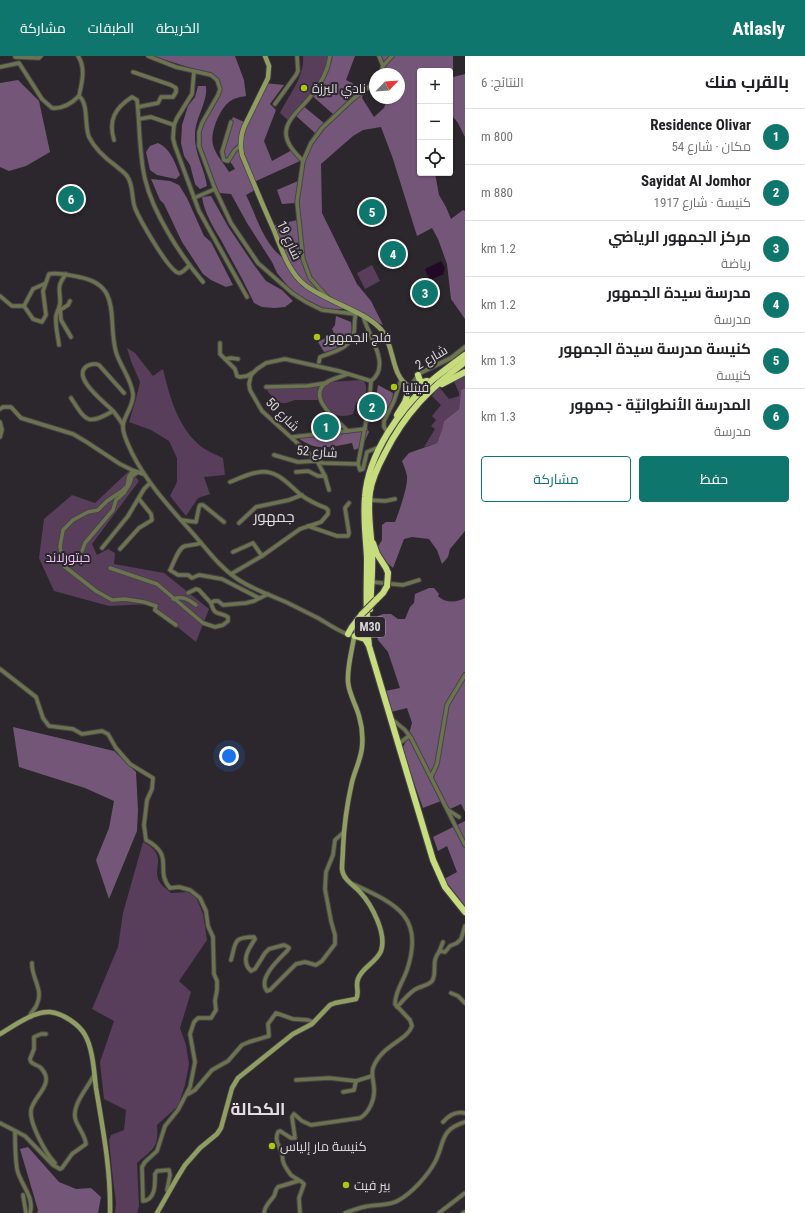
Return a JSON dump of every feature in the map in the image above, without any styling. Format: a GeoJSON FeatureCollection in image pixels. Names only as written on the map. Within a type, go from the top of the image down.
{"type":"FeatureCollection","features":[{"type":"Feature","properties":{"kind":"highway","name":"M30"},"geometry":{"type":"LineString","coordinates":[[465,355],[445,370],[416,396],[389,431],[369,475],[364,498],[367,572],[366,625],[369,646],[433,860],[445,887],[465,912]]}},
{"type":"Feature","properties":{"kind":"highway","name":"M30"},"geometry":{"type":"LineString","coordinates":[[465,362],[440,381],[407,416],[379,464],[372,482],[369,500],[372,573],[369,617],[372,643],[393,720],[401,742],[426,829],[448,886],[465,908]]}},
{"type":"Feature","properties":{"kind":"highway"},"geometry":{"type":"LineString","coordinates":[[389,431],[405,402],[410,387],[415,388],[445,370]]}},
{"type":"Feature","properties":{"kind":"highway"},"geometry":{"type":"LineString","coordinates":[[419,402],[444,382],[465,372]]}},
{"type":"Feature","properties":{"kind":"highway"},"geometry":{"type":"LineString","coordinates":[[418,375],[420,381],[428,381]]}},
{"type":"Feature","properties":{"kind":"highway"},"geometry":{"type":"LineString","coordinates":[[352,636],[352,627],[362,614],[383,593],[387,586],[387,571],[378,557],[370,538]]}},
{"type":"Feature","properties":{"kind":"highway"},"geometry":{"type":"LineString","coordinates":[[372,573],[380,566],[387,571]]}},
{"type":"Feature","properties":{"kind":"highway"},"geometry":{"type":"LineString","coordinates":[[352,636],[362,632],[366,625]]}},
{"type":"Feature","properties":{"kind":"highway"},"geometry":{"type":"LineString","coordinates":[[352,636],[365,639],[369,646]]}},
{"type":"Feature","properties":{"kind":"main road"},"geometry":{"type":"LineString","coordinates":[[240,146],[241,134],[268,78],[269,66],[265,56]]}},
{"type":"Feature","properties":{"kind":"main road","name":"شارع 19"},"geometry":{"type":"LineString","coordinates":[[240,146],[242,155],[261,201],[293,272],[304,285],[316,293],[363,315],[378,326],[388,340],[396,370],[401,380]]}},
{"type":"Feature","properties":{"kind":"main road"},"geometry":{"type":"LineString","coordinates":[[401,380],[410,387]]}},
{"type":"Feature","properties":{"kind":"main road"},"geometry":{"type":"LineString","coordinates":[[157,1213],[189,1160],[221,1128],[232,1088],[238,1078],[292,1034],[313,1022],[330,1005],[335,1002],[356,999],[358,995],[357,980],[361,973],[376,959],[382,948],[382,937],[376,917],[365,898],[345,878],[342,870],[344,832],[349,797],[362,745],[361,721],[352,698],[348,682],[352,636]]}},
{"type":"Feature","properties":{"kind":"main road"},"geometry":{"type":"LineString","coordinates":[[0,1034],[42,1012],[55,1013],[67,1018],[82,1030],[86,1036],[92,1058],[107,1157],[110,1213]]}},
{"type":"Feature","properties":{"kind":"street"},"geometry":{"type":"LineString","coordinates":[[14,57],[39,58],[41,56]]}},
{"type":"Feature","properties":{"kind":"street"},"geometry":{"type":"LineString","coordinates":[[14,57],[42,99],[52,108],[58,109],[68,105],[79,96],[83,76],[82,61],[78,56]]}},
{"type":"Feature","properties":{"kind":"street"},"geometry":{"type":"LineString","coordinates":[[148,56],[164,63],[214,77],[219,84],[220,89],[218,95],[202,123],[198,138],[200,151],[231,223],[253,258],[261,267],[292,293],[316,307],[331,311],[356,313],[353,334],[347,345],[320,357],[318,360],[319,362]]}},
{"type":"Feature","properties":{"kind":"street"},"geometry":{"type":"LineString","coordinates":[[275,104],[296,75],[298,70],[297,56]]}},
{"type":"Feature","properties":{"kind":"street"},"geometry":{"type":"LineString","coordinates":[[303,162],[296,155],[289,144],[286,137],[286,130],[290,120],[311,96],[324,76],[330,56]]}},
{"type":"Feature","properties":{"kind":"street"},"geometry":{"type":"LineString","coordinates":[[379,56],[382,66],[392,56]]}},
{"type":"Feature","properties":{"kind":"street"},"geometry":{"type":"LineString","coordinates":[[0,67],[19,63]]}},
{"type":"Feature","properties":{"kind":"street"},"geometry":{"type":"LineString","coordinates":[[133,72],[176,88],[176,92],[173,97],[161,97],[158,103],[138,107]]}},
{"type":"Feature","properties":{"kind":"street"},"geometry":{"type":"LineString","coordinates":[[194,72],[192,94],[174,125],[173,138],[194,198],[210,231],[247,297]]}},
{"type":"Feature","properties":{"kind":"street"},"geometry":{"type":"LineString","coordinates":[[330,300],[310,278],[303,259],[297,202],[303,162],[311,143],[322,128],[353,99],[369,87]]}},
{"type":"Feature","properties":{"kind":"street"},"geometry":{"type":"LineString","coordinates":[[79,96],[82,98],[84,104],[88,134],[94,147],[126,174],[132,183],[134,206],[161,254],[174,271],[179,273],[183,272],[189,266]]}},
{"type":"Feature","properties":{"kind":"street"},"geometry":{"type":"LineString","coordinates":[[114,140],[111,125],[116,111],[123,103],[132,98],[137,100],[145,178],[152,201],[157,213],[189,266],[202,282]]}},
{"type":"Feature","properties":{"kind":"street"},"geometry":{"type":"LineString","coordinates":[[139,119],[151,118],[174,125]]}},
{"type":"Feature","properties":{"kind":"street"},"geometry":{"type":"LineString","coordinates":[[231,122],[222,152],[224,160],[228,161],[235,150],[240,146]]}},
{"type":"Feature","properties":{"kind":"street"},"geometry":{"type":"LineString","coordinates":[[194,198],[216,189]]}},
{"type":"Feature","properties":{"kind":"street"},"geometry":{"type":"LineString","coordinates":[[24,306],[33,319],[42,322],[46,315],[43,291],[44,284],[49,274],[58,272],[92,280],[103,288],[108,297],[112,315],[116,351],[131,384],[133,394],[132,401],[123,424],[124,433],[143,474],[225,570],[238,580],[352,636]]}},
{"type":"Feature","properties":{"kind":"street"},"geometry":{"type":"LineString","coordinates":[[66,274],[60,282],[58,288],[60,310],[61,320],[72,337]]}},
{"type":"Feature","properties":{"kind":"street"},"geometry":{"type":"LineString","coordinates":[[24,306],[33,289],[44,284]]}},
{"type":"Feature","properties":{"kind":"street"},"geometry":{"type":"LineString","coordinates":[[0,296],[12,306],[24,306]]}},
{"type":"Feature","properties":{"kind":"street"},"geometry":{"type":"LineString","coordinates":[[60,310],[68,305],[70,301]]}},
{"type":"Feature","properties":{"kind":"street"},"geometry":{"type":"LineString","coordinates":[[59,345],[56,329],[56,317],[60,305]]}},
{"type":"Feature","properties":{"kind":"street"},"geometry":{"type":"LineString","coordinates":[[363,315],[364,323],[374,344],[379,360],[378,370],[371,381],[365,429],[358,464],[360,470],[363,469],[366,453],[381,446]]}},
{"type":"Feature","properties":{"kind":"street"},"geometry":{"type":"LineString","coordinates":[[220,343],[220,354],[235,369],[237,376],[240,377],[247,376],[266,363],[285,359],[349,374],[371,381]]}},
{"type":"Feature","properties":{"kind":"street","name":"شارع 2"},"geometry":{"type":"LineString","coordinates":[[410,387],[422,371],[451,358],[465,347]]}},
{"type":"Feature","properties":{"kind":"street"},"geometry":{"type":"LineString","coordinates":[[225,359],[238,359]]}},
{"type":"Feature","properties":{"kind":"street"},"geometry":{"type":"LineString","coordinates":[[123,424],[113,411],[93,393],[85,381],[82,373],[84,369],[90,364],[99,365],[124,393]]}},
{"type":"Feature","properties":{"kind":"street","name":"شارع 50"},"geometry":{"type":"LineString","coordinates":[[253,372],[249,384],[262,411],[317,461],[325,476],[329,490]]}},
{"type":"Feature","properties":{"kind":"street"},"geometry":{"type":"LineString","coordinates":[[266,387],[307,386],[327,383],[349,374]]}},
{"type":"Feature","properties":{"kind":"street"},"geometry":{"type":"LineString","coordinates":[[389,431],[384,427],[384,421],[394,401],[401,380]]}},
{"type":"Feature","properties":{"kind":"street"},"geometry":{"type":"LineString","coordinates":[[327,383],[321,392],[322,404],[328,412],[348,431]]}},
{"type":"Feature","properties":{"kind":"street"},"geometry":{"type":"LineString","coordinates":[[71,398],[81,414],[89,420],[97,420],[113,411]]}},
{"type":"Feature","properties":{"kind":"street"},"geometry":{"type":"LineString","coordinates":[[0,409],[3,407],[11,407],[21,418],[73,434],[120,464],[133,471],[143,474]]}},
{"type":"Feature","properties":{"kind":"street"},"geometry":{"type":"LineString","coordinates":[[0,422],[2,430],[0,437]]}},
{"type":"Feature","properties":{"kind":"street"},"geometry":{"type":"LineString","coordinates":[[292,437],[365,429]]}},
{"type":"Feature","properties":{"kind":"street"},"geometry":{"type":"LineString","coordinates":[[373,450],[376,458]]}},
{"type":"Feature","properties":{"kind":"street","name":"شارع 52"},"geometry":{"type":"LineString","coordinates":[[274,455],[298,462],[317,461],[323,463],[358,464]]}},
{"type":"Feature","properties":{"kind":"street"},"geometry":{"type":"LineString","coordinates":[[133,471],[129,476],[127,486],[122,491],[107,501],[98,510],[88,512],[73,520],[63,530],[60,547],[64,566],[96,591],[112,600],[125,599],[144,602],[156,606],[155,610],[176,625]]}},
{"type":"Feature","properties":{"kind":"street"},"geometry":{"type":"LineString","coordinates":[[296,472],[308,471],[318,476],[325,476]]}},
{"type":"Feature","properties":{"kind":"street"},"geometry":{"type":"LineString","coordinates":[[82,551],[85,543],[113,510],[116,500],[124,493],[132,476],[138,472]]}},
{"type":"Feature","properties":{"kind":"street"},"geometry":{"type":"LineString","coordinates":[[230,482],[255,473],[266,472],[289,483],[302,495],[328,510],[328,515],[322,522],[307,526],[295,532],[262,556],[231,574]]}},
{"type":"Feature","properties":{"kind":"street"},"geometry":{"type":"LineString","coordinates":[[102,548],[128,516],[144,489],[150,482]]}},
{"type":"Feature","properties":{"kind":"street"},"geometry":{"type":"LineString","coordinates":[[240,523],[256,507],[290,500],[302,495]]}},
{"type":"Feature","properties":{"kind":"street"},"geometry":{"type":"LineString","coordinates":[[120,549],[139,528],[152,520],[151,514],[139,499]]}},
{"type":"Feature","properties":{"kind":"street"},"geometry":{"type":"LineString","coordinates":[[369,500],[385,501],[395,499]]}},
{"type":"Feature","properties":{"kind":"street"},"geometry":{"type":"LineString","coordinates":[[307,526],[337,536],[348,536],[349,533],[345,508],[349,503]]}},
{"type":"Feature","properties":{"kind":"street"},"geometry":{"type":"LineString","coordinates":[[181,520],[196,522],[199,507],[203,505],[224,522]]}},
{"type":"Feature","properties":{"kind":"street"},"geometry":{"type":"LineString","coordinates":[[201,543],[193,546],[184,546],[180,549],[170,570],[178,575],[188,575],[192,578],[199,575],[222,579],[258,598]]}},
{"type":"Feature","properties":{"kind":"street"},"geometry":{"type":"LineString","coordinates":[[233,552],[253,543],[262,556]]}},
{"type":"Feature","properties":{"kind":"street"},"geometry":{"type":"LineString","coordinates":[[110,568],[157,584],[203,624],[215,627],[223,625],[228,621],[228,617],[216,613],[213,610],[212,604],[199,590],[196,589],[188,593]]}},
{"type":"Feature","properties":{"kind":"street"},"geometry":{"type":"LineString","coordinates":[[371,582],[403,585],[420,580]]}},
{"type":"Feature","properties":{"kind":"street"},"geometry":{"type":"LineString","coordinates":[[212,604],[214,601],[218,601],[223,605],[246,603],[268,594]]}},
{"type":"Feature","properties":{"kind":"street"},"geometry":{"type":"LineString","coordinates":[[173,599],[179,597],[187,598],[196,605]]}},
{"type":"Feature","properties":{"kind":"street"},"geometry":{"type":"LineString","coordinates":[[0,669],[36,697],[43,718],[49,726],[73,729],[82,734],[102,731],[108,734],[116,748],[130,764],[153,778],[152,789],[146,800],[144,825],[146,840],[153,844],[163,856],[163,875],[165,883],[170,888],[179,887],[190,890],[203,902],[208,926],[213,937],[214,974],[217,981],[215,1001],[216,1010],[212,1017],[208,1019],[198,1018],[192,1026],[190,1037],[194,1064],[191,1085],[178,1110],[164,1126],[157,1152],[145,1162],[142,1167],[143,1201],[148,1200],[154,1191],[155,1174],[157,1172],[169,1170],[170,1175],[167,1190],[172,1187]]}},
{"type":"Feature","properties":{"kind":"street"},"geometry":{"type":"LineString","coordinates":[[431,777],[437,767],[447,705],[465,675]]}},
{"type":"Feature","properties":{"kind":"street"},"geometry":{"type":"LineString","coordinates":[[393,720],[409,736],[465,845]]}},
{"type":"Feature","properties":{"kind":"street"},"geometry":{"type":"LineString","coordinates":[[401,742],[409,736]]}},
{"type":"Feature","properties":{"kind":"street"},"geometry":{"type":"LineString","coordinates":[[447,810],[458,817]]}},
{"type":"Feature","properties":{"kind":"street"},"geometry":{"type":"LineString","coordinates":[[231,960],[236,942],[242,937],[255,938],[249,948],[246,958],[246,965],[251,971],[255,969],[269,949],[284,945],[288,946],[289,948],[287,951],[268,973],[265,986],[267,991],[272,989],[296,964],[305,962],[316,965],[322,961],[334,944],[335,937],[326,893],[326,872],[333,855],[335,840],[344,832]]}},
{"type":"Feature","properties":{"kind":"street"},"geometry":{"type":"LineString","coordinates":[[300,1213],[299,1198],[304,1184],[290,1174],[284,1162],[276,1137],[278,1132],[280,1131],[292,1139],[295,1138],[292,1117],[294,1114],[302,1121],[311,1125],[360,1118],[364,1116],[370,1108],[375,1090],[372,1076],[373,1067],[381,1054],[412,1028],[413,1024],[395,1004],[395,997],[408,969],[413,934],[411,926],[397,907],[350,883]]}},
{"type":"Feature","properties":{"kind":"street"},"geometry":{"type":"LineString","coordinates":[[439,952],[445,952],[450,946],[457,943],[462,937],[465,926]]}},
{"type":"Feature","properties":{"kind":"street"},"geometry":{"type":"LineString","coordinates":[[397,1007],[415,989],[429,983],[432,980],[434,974],[434,962],[443,942]]}},
{"type":"Feature","properties":{"kind":"street"},"geometry":{"type":"LineString","coordinates":[[31,1017],[31,1012],[37,1004],[40,992],[33,975],[32,963]]}},
{"type":"Feature","properties":{"kind":"street"},"geometry":{"type":"LineString","coordinates":[[451,993],[458,996],[465,1003]]}},
{"type":"Feature","properties":{"kind":"street"},"geometry":{"type":"LineString","coordinates":[[187,1094],[196,1090],[212,1070],[228,1061],[242,1045],[269,1036],[268,1024],[276,1013],[296,1020],[308,1020],[313,1022]]}},
{"type":"Feature","properties":{"kind":"street"},"geometry":{"type":"LineString","coordinates":[[46,1034],[41,1034],[34,1037],[34,1049],[30,1055],[30,1062],[41,1068],[46,1078],[46,1085],[34,1104],[31,1113],[38,1136],[45,1151],[54,1163],[62,1168]]}},
{"type":"Feature","properties":{"kind":"street"},"geometry":{"type":"LineString","coordinates":[[62,1168],[72,1154],[86,1144],[75,1120],[74,1114],[75,1108],[90,1086],[94,1075]]}},
{"type":"Feature","properties":{"kind":"street"},"geometry":{"type":"LineString","coordinates":[[296,1080],[328,1078],[356,1081],[372,1076]]}},
{"type":"Feature","properties":{"kind":"street"},"geometry":{"type":"LineString","coordinates":[[343,1092],[354,1090],[356,1081]]}},
{"type":"Feature","properties":{"kind":"street"},"geometry":{"type":"LineString","coordinates":[[443,1122],[451,1114],[458,1112],[465,1113]]}},
{"type":"Feature","properties":{"kind":"street"},"geometry":{"type":"LineString","coordinates":[[345,1213],[368,1206],[393,1203],[402,1198],[422,1180],[432,1167],[437,1158],[444,1136],[455,1126],[465,1122]]}},
{"type":"Feature","properties":{"kind":"street"},"geometry":{"type":"LineString","coordinates":[[0,1130],[1,1124],[27,1138],[53,1165],[60,1169],[62,1168]]}},
{"type":"Feature","properties":{"kind":"street"},"geometry":{"type":"LineString","coordinates":[[15,1131],[17,1171],[30,1199],[32,1207],[30,1213]]}},
{"type":"Feature","properties":{"kind":"street"},"geometry":{"type":"LineString","coordinates":[[264,1213],[266,1206],[275,1194],[276,1188],[283,1184],[298,1181]]}},
{"type":"Feature","properties":{"kind":"street"},"geometry":{"type":"LineString","coordinates":[[439,1213],[465,1192]]}},
{"type":"Feature","properties":{"kind":"street"},"geometry":{"type":"LineString","coordinates":[[23,1195],[26,1213]]}},
{"type":"Feature","properties":{"kind":"green space","name":"نادي اليرزة"},"geometry":{"type":"Polygon","coordinates":[[[303,56],[327,56],[325,72],[289,121],[280,113],[302,71],[303,56]]]}},
{"type":"Feature","properties":{"kind":"green space"},"geometry":{"type":"Polygon","coordinates":[[[372,265],[380,281],[365,289],[357,273],[372,265]]]}},
{"type":"Feature","properties":{"kind":"green space"},"geometry":{"type":"Polygon","coordinates":[[[127,348],[135,353],[153,376],[163,369],[172,402],[187,432],[203,448],[223,458],[225,475],[204,477],[210,494],[198,498],[186,516],[170,496],[177,482],[177,458],[169,441],[151,430],[129,422],[140,382],[127,348]]]}},
{"type":"Feature","properties":{"kind":"green space"},"geometry":{"type":"Polygon","coordinates":[[[465,374],[465,388],[461,390],[459,409],[444,421],[437,443],[424,447],[435,429],[431,426],[436,420],[432,416],[441,405],[432,396],[439,387],[449,399],[459,396],[453,379],[465,374]]]}},
{"type":"Feature","properties":{"kind":"green space"},"geometry":{"type":"Polygon","coordinates":[[[364,381],[366,386],[366,398],[356,403],[353,414],[346,416],[337,415],[331,412],[318,400],[295,400],[286,403],[279,403],[268,392],[265,384],[301,383],[364,381]]]}},
{"type":"Feature","properties":{"kind":"green space","name":"حبتورلاند"},"geometry":{"type":"Polygon","coordinates":[[[130,470],[139,481],[92,544],[97,555],[108,549],[115,553],[114,564],[164,573],[209,609],[196,642],[149,604],[109,606],[54,591],[39,558],[44,519],[72,495],[95,503],[130,470]]]}},
{"type":"Feature","properties":{"kind":"green space"},"geometry":{"type":"Polygon","coordinates":[[[143,842],[151,847],[156,853],[158,858],[157,873],[162,885],[171,893],[187,892],[196,897],[203,914],[207,940],[179,981],[191,992],[180,1028],[186,1045],[189,1064],[185,1085],[178,1106],[157,1125],[157,1139],[154,1147],[137,1163],[139,1206],[137,1213],[115,1213],[116,1203],[109,1140],[111,1135],[124,1130],[126,1110],[104,1099],[100,1062],[114,1021],[92,1009],[118,947],[123,913],[143,842]]]}},
{"type":"Feature","properties":{"kind":"shaded area"},"geometry":{"type":"Polygon","coordinates":[[[153,56],[235,56],[244,80],[246,96],[239,97],[229,102],[225,106],[216,122],[212,140],[216,153],[229,172],[235,169],[224,156],[224,151],[229,126],[233,117],[244,122],[264,83],[284,85],[270,104],[276,110],[264,141],[272,161],[292,150],[300,161],[254,182],[257,189],[246,195],[267,239],[278,254],[286,260],[272,226],[297,220],[295,203],[282,204],[277,190],[298,181],[303,161],[315,133],[294,114],[302,105],[324,123],[333,114],[310,94],[325,72],[327,56],[355,56],[346,80],[364,89],[362,98],[374,117],[384,108],[385,104],[405,104],[405,68],[382,68],[378,56],[453,56],[453,68],[417,68],[417,176],[436,176],[439,195],[451,219],[463,210],[465,211],[465,319],[451,299],[447,264],[438,239],[432,228],[417,236],[393,159],[381,127],[363,130],[353,136],[321,164],[322,213],[357,284],[371,301],[383,325],[352,311],[314,306],[291,290],[277,273],[272,262],[247,223],[231,194],[219,193],[201,150],[199,137],[201,124],[207,110],[221,86],[216,76],[153,56]]]}},
{"type":"Feature","properties":{"kind":"shaded area"},"geometry":{"type":"Polygon","coordinates":[[[465,74],[465,137],[453,117],[453,77],[465,74]]]}},
{"type":"Feature","properties":{"kind":"shaded area"},"geometry":{"type":"Polygon","coordinates":[[[18,80],[39,101],[50,152],[26,166],[9,171],[0,167],[0,83],[18,80]]]}},
{"type":"Feature","properties":{"kind":"shaded area"},"geometry":{"type":"Polygon","coordinates":[[[198,86],[206,86],[205,98],[197,122],[195,135],[196,148],[207,186],[200,189],[195,184],[190,165],[184,156],[181,143],[182,125],[188,106],[195,97],[198,86]]]}},
{"type":"Feature","properties":{"kind":"shaded area"},"geometry":{"type":"Polygon","coordinates":[[[158,143],[166,149],[174,161],[180,175],[176,179],[157,175],[150,170],[146,152],[150,146],[158,143]]]}},
{"type":"Feature","properties":{"kind":"shaded area"},"geometry":{"type":"Polygon","coordinates":[[[151,179],[170,181],[179,185],[187,198],[204,236],[211,242],[233,285],[226,287],[211,280],[203,274],[182,242],[151,179]]]}},
{"type":"Feature","properties":{"kind":"shaded area"},"geometry":{"type":"Polygon","coordinates":[[[211,196],[229,228],[266,281],[282,290],[293,301],[285,307],[262,307],[254,303],[207,214],[202,197],[211,196]]]}},
{"type":"Feature","properties":{"kind":"shaded area"},"geometry":{"type":"Polygon","coordinates":[[[441,261],[445,268],[445,271],[443,272],[444,274],[430,280],[425,269],[441,261]]]}},
{"type":"Feature","properties":{"kind":"shaded area"},"geometry":{"type":"Polygon","coordinates":[[[336,316],[351,322],[351,335],[349,340],[341,347],[324,352],[318,342],[334,333],[332,329],[335,325],[336,316]]]}},
{"type":"Feature","properties":{"kind":"shaded area"},"geometry":{"type":"Polygon","coordinates":[[[378,385],[393,393],[391,408],[375,405],[378,385]]]}},
{"type":"Feature","properties":{"kind":"shaded area"},"geometry":{"type":"Polygon","coordinates":[[[465,388],[465,531],[450,549],[448,557],[442,564],[437,550],[429,539],[412,537],[404,539],[393,568],[384,560],[377,548],[382,540],[382,525],[386,522],[395,522],[403,499],[407,476],[402,461],[409,453],[437,443],[444,421],[459,409],[461,390],[465,388]]]}},
{"type":"Feature","properties":{"kind":"shaded area"},"geometry":{"type":"Polygon","coordinates":[[[366,427],[369,432],[362,447],[354,450],[352,443],[330,447],[317,447],[304,442],[297,437],[366,427]]]}},
{"type":"Feature","properties":{"kind":"shaded area"},"geometry":{"type":"Polygon","coordinates":[[[429,588],[434,588],[439,594],[438,596],[447,601],[458,601],[465,598],[465,812],[461,804],[448,810],[441,801],[423,808],[402,749],[408,737],[412,723],[407,708],[391,712],[385,691],[400,688],[388,652],[378,640],[374,624],[378,616],[383,614],[391,614],[398,619],[405,619],[410,607],[414,603],[415,594],[429,588]]]}},
{"type":"Feature","properties":{"kind":"shaded area"},"geometry":{"type":"Polygon","coordinates":[[[13,727],[114,751],[136,772],[138,810],[137,831],[109,899],[96,860],[109,828],[114,801],[85,788],[19,767],[13,727]]]}},
{"type":"Feature","properties":{"kind":"shaded area"},"geometry":{"type":"Polygon","coordinates":[[[465,821],[465,906],[444,879],[457,872],[447,846],[438,851],[433,837],[465,821]]]}},
{"type":"Feature","properties":{"kind":"shaded area"},"geometry":{"type":"Polygon","coordinates":[[[28,1147],[59,1182],[76,1189],[91,1188],[101,1197],[98,1213],[37,1213],[38,1210],[20,1149],[28,1147]]]}},
{"type":"Feature","properties":{"kind":"place","name":"نادي اليرزة"},"geometry":{"type":"Point","coordinates":[304,88]}},
{"type":"Feature","properties":{"kind":"place","name":"المدرسة الأنطوانيّة - جمهور"},"geometry":{"type":"Point","coordinates":[71,199]}},
{"type":"Feature","properties":{"kind":"place","name":"كنيسة مدرسة سيدة الجمهور"},"geometry":{"type":"Point","coordinates":[372,212]}},
{"type":"Feature","properties":{"kind":"place","name":"مدرسة سيدة الجمهور"},"geometry":{"type":"Point","coordinates":[393,254]}},
{"type":"Feature","properties":{"kind":"place","name":"مركز الجمهور الرياضي"},"geometry":{"type":"Point","coordinates":[425,293]}},
{"type":"Feature","properties":{"kind":"place","name":"فلج الجمهور"},"geometry":{"type":"Point","coordinates":[317,337]}},
{"type":"Feature","properties":{"kind":"place","name":"فيتليا"},"geometry":{"type":"Point","coordinates":[394,387]}},
{"type":"Feature","properties":{"kind":"place","name":"Sayidat Al Jomhor"},"geometry":{"type":"Point","coordinates":[372,407]}},
{"type":"Feature","properties":{"kind":"place","name":"Residence Olivar"},"geometry":{"type":"Point","coordinates":[326,427]}},
{"type":"Feature","properties":{"kind":"place","name":"كنيسة مار إلياس"},"geometry":{"type":"Point","coordinates":[272,1146]}},
{"type":"Feature","properties":{"kind":"place","name":"بير فيت"},"geometry":{"type":"Point","coordinates":[346,1185]}},
{"type":"Feature","properties":{"kind":"district","name":"جمهور"},"geometry":{"type":"Point","coordinates":[274,517]}},
{"type":"Feature","properties":{"kind":"district","name":"الكحالة"},"geometry":{"type":"Point","coordinates":[258,1109]}}]}
